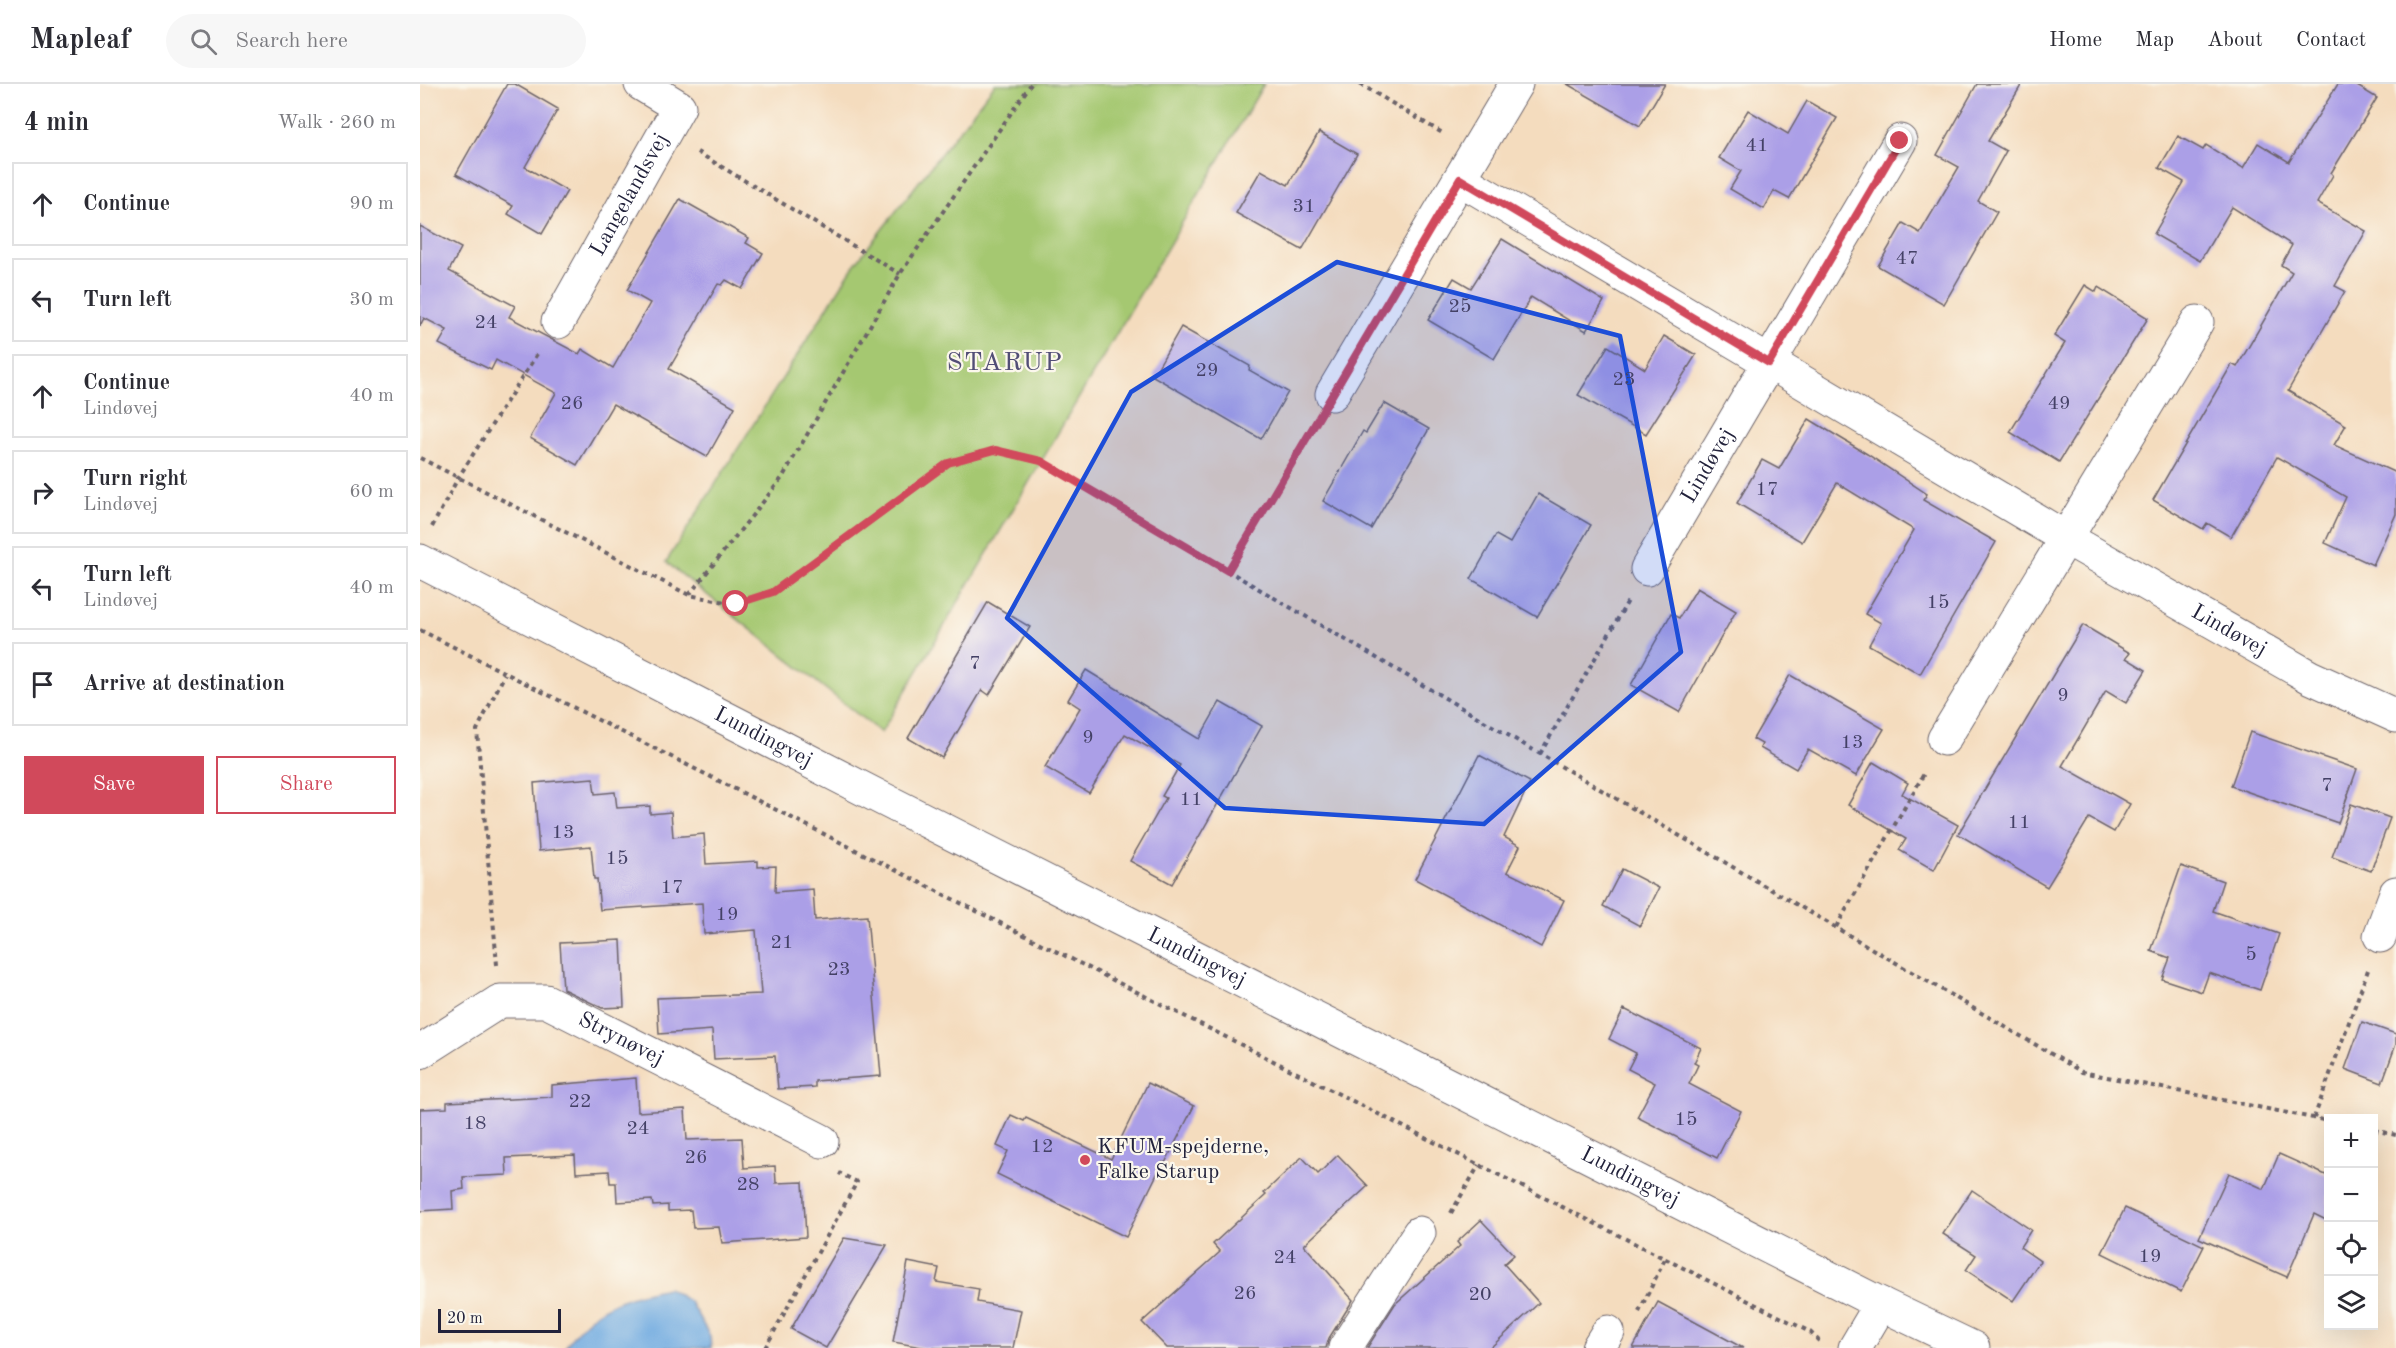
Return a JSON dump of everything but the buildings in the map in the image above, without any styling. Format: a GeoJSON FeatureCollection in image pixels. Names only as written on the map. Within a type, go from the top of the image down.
{"type":"FeatureCollection","features":[{"type":"Feature","properties":{"kind":"street","name":"Langelandsvej"},"geometry":{"type":"LineString","coordinates":[[558,322],[679,107],[641,84]]}},
{"type":"Feature","properties":{"kind":"street"},"geometry":{"type":"LineString","coordinates":[[1332,394],[1516,84]]}},
{"type":"Feature","properties":{"kind":"street","name":"Lindøvej"},"geometry":{"type":"LineString","coordinates":[[1647,569],[1900,141]]}},
{"type":"Feature","properties":{"kind":"street","name":"Lindøvej"},"geometry":{"type":"LineString","coordinates":[[1468,166],[1769,363],[2066,538],[2310,677],[2396,716]]}},
{"type":"Feature","properties":{"kind":"street"},"geometry":{"type":"LineString","coordinates":[[1944,739],[2198,322]]}},
{"type":"Feature","properties":{"kind":"street","name":"Lundingvej"},"geometry":{"type":"LineString","coordinates":[[420,561],[911,813],[1881,1304],[1973,1348]]}},
{"type":"Feature","properties":{"kind":"street"},"geometry":{"type":"LineString","coordinates":[[2380,936],[2396,893]]}},
{"type":"Feature","properties":{"kind":"street"},"geometry":{"type":"LineString","coordinates":[[420,1052],[500,1001]]}},
{"type":"Feature","properties":{"kind":"street","name":"Strynøvej"},"geometry":{"type":"LineString","coordinates":[[500,1001],[546,1001],[822,1141]]}},
{"type":"Feature","properties":{"kind":"street"},"geometry":{"type":"LineString","coordinates":[[1344,1348],[1419,1233]]}},
{"type":"Feature","properties":{"kind":"street"},"geometry":{"type":"LineString","coordinates":[[1855,1348],[1881,1304]]}},
{"type":"Feature","properties":{"kind":"path"},"geometry":{"type":"LineString","coordinates":[[689,595],[783,478],[900,274],[1031,84]]}},
{"type":"Feature","properties":{"kind":"path"},"geometry":{"type":"LineString","coordinates":[[1360,84],[1468,166]]}},
{"type":"Feature","properties":{"kind":"path"},"geometry":{"type":"LineString","coordinates":[[665,133],[900,274]]}},
{"type":"Feature","properties":{"kind":"path"},"geometry":{"type":"LineString","coordinates":[[431,528],[458,477],[558,322]]}},
{"type":"Feature","properties":{"kind":"path"},"geometry":{"type":"LineString","coordinates":[[1228,571],[1332,394]]}},
{"type":"Feature","properties":{"kind":"path"},"geometry":{"type":"LineString","coordinates":[[420,458],[689,595],[736,604],[773,592],[948,463],[995,450],[1041,461],[2082,1071],[2324,1120]]}},
{"type":"Feature","properties":{"kind":"path"},"geometry":{"type":"LineString","coordinates":[[1540,754],[1647,569]]}},
{"type":"Feature","properties":{"kind":"path"},"geometry":{"type":"LineString","coordinates":[[420,630],[1810,1332],[1826,1348]]}},
{"type":"Feature","properties":{"kind":"path"},"geometry":{"type":"LineString","coordinates":[[500,1001],[477,730],[505,674]]}},
{"type":"Feature","properties":{"kind":"path"},"geometry":{"type":"LineString","coordinates":[[1836,927],[1944,739]]}},
{"type":"Feature","properties":{"kind":"path"},"geometry":{"type":"LineString","coordinates":[[2313,1118],[2380,936]]}},
{"type":"Feature","properties":{"kind":"path"},"geometry":{"type":"LineString","coordinates":[[2378,1131],[2396,1135]]}},
{"type":"Feature","properties":{"kind":"path"},"geometry":{"type":"LineString","coordinates":[[1419,1233],[1443,1226],[1479,1165]]}},
{"type":"Feature","properties":{"kind":"path"},"geometry":{"type":"LineString","coordinates":[[765,1348],[857,1182]]}},
{"type":"Feature","properties":{"kind":"path"},"geometry":{"type":"LineString","coordinates":[[1603,1340],[1632,1328],[1665,1259]]}},
{"type":"Feature","properties":{"kind":"highlighted area"},"geometry":{"type":"Polygon","coordinates":[[[1337,262],[1620,336],[1681,652],[1484,824],[1225,808],[1007,618],[1131,392],[1337,262]]]}},
{"type":"Feature","properties":{"kind":"green space"},"geometry":{"type":"Polygon","coordinates":[[[995,84],[1264,84],[881,733],[666,562],[855,264],[995,84]]]}},
{"type":"Feature","properties":{"kind":"water"},"geometry":{"type":"Polygon","coordinates":[[[668,1288],[690,1302],[710,1336],[711,1348],[565,1348],[585,1322],[609,1306],[636,1295],[668,1288]]]}},
{"type":"Feature","properties":{"kind":"place","name":"KFUM-spejderne, Falke Starup"},"geometry":{"type":"Point","coordinates":[1085,1160]}},
{"type":"Feature","properties":{"kind":"district","name":"STARUP"},"geometry":{"type":"Point","coordinates":[1005,363]}},
{"type":"Feature","properties":{"kind":"route"},"geometry":{"type":"LineString","coordinates":[[736,604],[773,592],[948,463],[995,450],[1041,461],[1228,571],[1460,179],[1769,363],[1900,141]]}}]}
